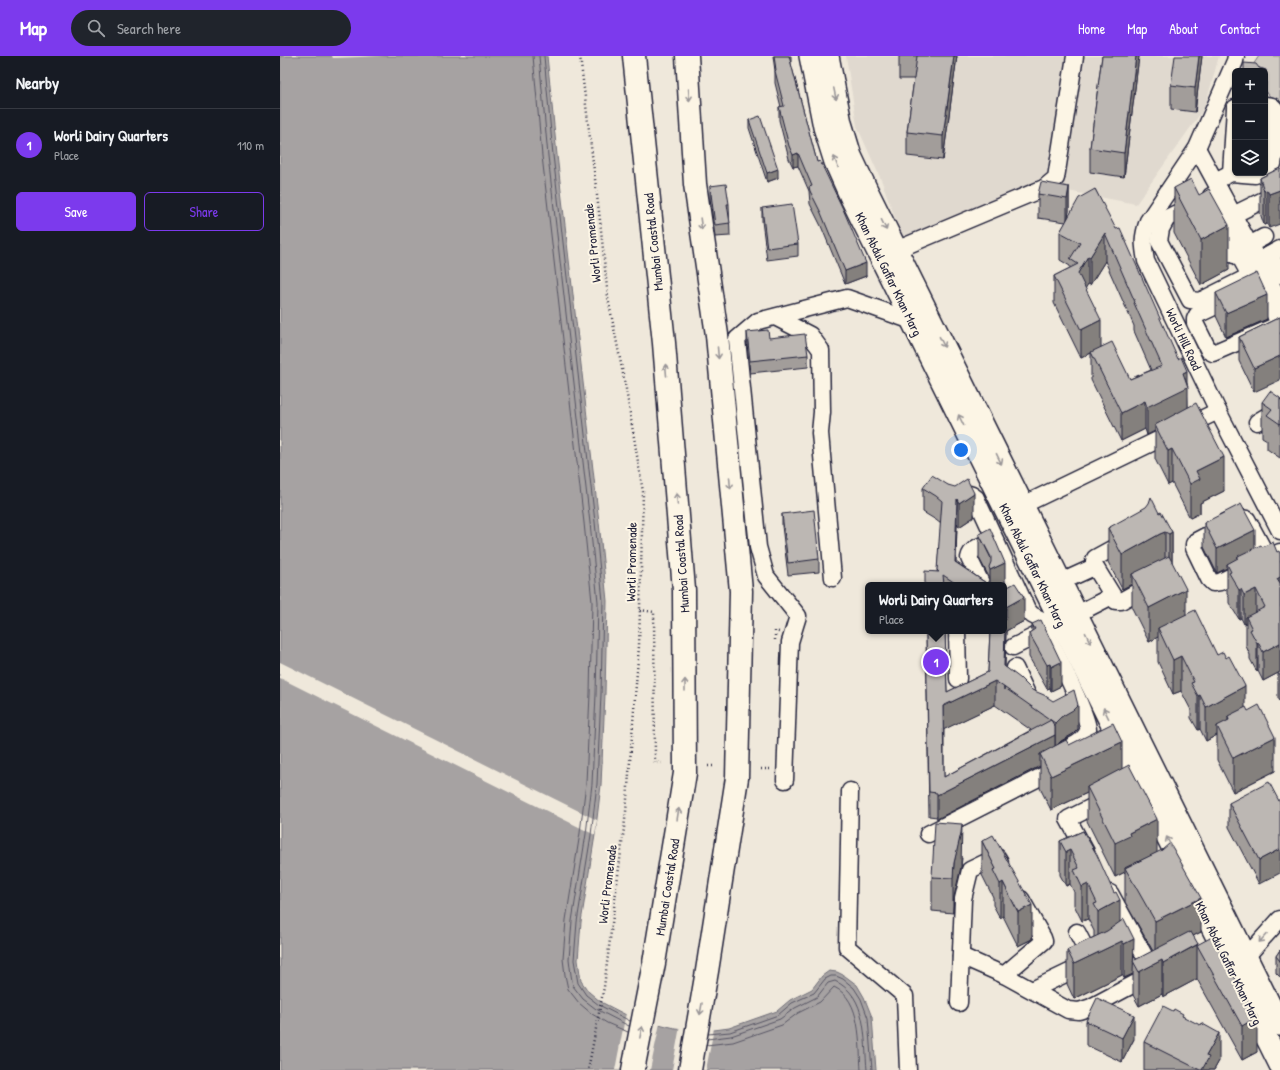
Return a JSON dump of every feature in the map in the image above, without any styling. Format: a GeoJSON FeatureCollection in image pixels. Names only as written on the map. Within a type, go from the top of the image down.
{"type":"FeatureCollection","features":[{"type":"Feature","properties":{"kind":"highway","name":"Mumbai Coastal Road"},"geometry":{"type":"LineString","coordinates":[[633,1070],[654,963],[685,773],[684,590],[664,343],[634,56]]}},
{"type":"Feature","properties":{"kind":"highway"},"geometry":{"type":"LineString","coordinates":[[687,56],[695,184],[717,335],[741,591],[737,778],[690,1070]]}},
{"type":"Feature","properties":{"kind":"main road","name":"Khan Abdul Gaffar Khan Marg"},"geometry":{"type":"LineString","coordinates":[[810,56],[824,127],[835,162],[851,198],[912,321],[1052,584],[1077,614],[1280,1025]]}},
{"type":"Feature","properties":{"kind":"main road","name":"Khan Abdul Gaffar Khan Marg"},"geometry":{"type":"LineString","coordinates":[[828,56],[841,123],[851,156],[1023,505],[1052,584],[1080,700],[1211,944],[1280,1065]]}},
{"type":"Feature","properties":{"kind":"main road"},"geometry":{"type":"LineString","coordinates":[[1263,991],[1280,1003]]}},
{"type":"Feature","properties":{"kind":"street"},"geometry":{"type":"LineString","coordinates":[[896,250],[1044,188],[1056,178],[1075,56]]}},
{"type":"Feature","properties":{"kind":"street","name":"Worli Hill Road"},"geometry":{"type":"LineString","coordinates":[[1236,56],[1228,98],[1148,222],[1144,234],[1144,245],[1146,260],[1218,411],[1280,531]]}},
{"type":"Feature","properties":{"kind":"street"},"geometry":{"type":"LineString","coordinates":[[1268,105],[1276,109],[1273,164],[1268,168]]}},
{"type":"Feature","properties":{"kind":"street"},"geometry":{"type":"LineString","coordinates":[[1233,140],[1231,173],[1217,186],[1211,196],[1210,203],[1256,254]]}},
{"type":"Feature","properties":{"kind":"street"},"geometry":{"type":"LineString","coordinates":[[1197,148],[1274,288],[1280,324],[1214,353],[1209,351],[1196,323],[1195,319],[1197,315],[1274,288]]}},
{"type":"Feature","properties":{"kind":"street"},"geometry":{"type":"LineString","coordinates":[[1233,215],[1280,192]]}},
{"type":"Feature","properties":{"kind":"street"},"geometry":{"type":"LineString","coordinates":[[1256,254],[1234,255],[1229,252],[1205,206],[1202,204],[1194,204],[1167,218],[1161,229],[1159,241],[1190,300],[1200,301],[1246,278],[1264,237]]}},
{"type":"Feature","properties":{"kind":"street"},"geometry":{"type":"LineString","coordinates":[[785,780],[790,642],[798,616],[766,576],[758,547],[737,339],[758,321],[847,298],[912,321]]}},
{"type":"Feature","properties":{"kind":"street"},"geometry":{"type":"LineString","coordinates":[[775,317],[810,335],[821,350],[822,412],[820,433],[833,578]]}},
{"type":"Feature","properties":{"kind":"street"},"geometry":{"type":"LineString","coordinates":[[1257,422],[1280,408]]}},
{"type":"Feature","properties":{"kind":"street"},"geometry":{"type":"LineString","coordinates":[[1023,505],[1218,411]]}},
{"type":"Feature","properties":{"kind":"street"},"geometry":{"type":"LineString","coordinates":[[928,834],[1064,765],[1064,752],[1066,749],[1078,744],[1087,733],[1088,728],[1080,700],[1040,619],[1032,615],[1014,597],[995,540],[976,498],[972,494],[968,493],[956,497]]}},
{"type":"Feature","properties":{"kind":"street"},"geometry":{"type":"LineString","coordinates":[[1245,518],[1274,555],[1220,582],[1213,582],[1209,579],[1194,548],[1194,544],[1196,541],[1231,523],[1245,518]]}},
{"type":"Feature","properties":{"kind":"street"},"geometry":{"type":"LineString","coordinates":[[1141,533],[1096,558],[1093,563],[1094,567],[1116,601],[1121,601],[1165,576]]}},
{"type":"Feature","properties":{"kind":"street"},"geometry":{"type":"LineString","coordinates":[[981,582],[969,558],[970,554],[974,549],[995,540]]}},
{"type":"Feature","properties":{"kind":"street"},"geometry":{"type":"LineString","coordinates":[[1014,597],[1094,567]]}},
{"type":"Feature","properties":{"kind":"street"},"geometry":{"type":"LineString","coordinates":[[1077,614],[1112,596]]}},
{"type":"Feature","properties":{"kind":"street"},"geometry":{"type":"LineString","coordinates":[[1013,646],[1045,631]]}},
{"type":"Feature","properties":{"kind":"street"},"geometry":{"type":"LineString","coordinates":[[957,634],[958,679]]}},
{"type":"Feature","properties":{"kind":"street"},"geometry":{"type":"LineString","coordinates":[[1015,668],[1030,701],[1036,705]]}},
{"type":"Feature","properties":{"kind":"street"},"geometry":{"type":"LineString","coordinates":[[850,791],[847,947],[905,996],[908,1070]]}},
{"type":"Feature","properties":{"kind":"street"},"geometry":{"type":"LineString","coordinates":[[1113,797],[1068,819],[1097,872],[1119,895],[1128,940],[1154,973]]}},
{"type":"Feature","properties":{"kind":"street"},"geometry":{"type":"LineString","coordinates":[[959,1003],[963,899],[970,870],[997,857],[1044,941],[1004,975]]}},
{"type":"Feature","properties":{"kind":"street"},"geometry":{"type":"LineString","coordinates":[[1246,957],[1280,919]]}},
{"type":"Feature","properties":{"kind":"street"},"geometry":{"type":"LineString","coordinates":[[1032,990],[1098,957],[1077,932]]}},
{"type":"Feature","properties":{"kind":"street"},"geometry":{"type":"LineString","coordinates":[[961,956],[1004,975],[1068,1010],[1078,1011],[1091,1007],[1168,966]]}},
{"type":"Feature","properties":{"kind":"path","name":"Worli Promenade"},"geometry":{"type":"LineString","coordinates":[[580,56],[608,298],[626,389],[643,492],[639,646],[626,812],[604,988],[588,1070]]}},
{"type":"Feature","properties":{"kind":"path"},"geometry":{"type":"LineString","coordinates":[[640,610],[654,612],[655,763],[662,763]]}},
{"type":"Feature","properties":{"kind":"path"},"geometry":{"type":"LineString","coordinates":[[708,766],[714,766]]}},
{"type":"Feature","properties":{"kind":"shaded area"},"geometry":{"type":"Polygon","coordinates":[[[846,56],[1219,56],[1205,107],[1136,204],[1063,190],[908,253],[882,182],[857,126],[846,56]]]}},
{"type":"Feature","properties":{"kind":"shaded area"},"geometry":{"type":"Polygon","coordinates":[[[1259,56],[1280,56],[1280,109],[1268,94],[1268,68],[1251,68],[1259,56]]]}},
{"type":"Feature","properties":{"kind":"water"},"geometry":{"type":"Polygon","coordinates":[[[280,56],[547,56],[607,601],[601,785],[595,835],[581,922],[578,960],[581,981],[589,992],[601,1002],[630,1017],[675,1028],[714,1030],[729,1028],[777,1011],[790,1000],[812,989],[822,976],[829,971],[837,972],[857,985],[864,997],[872,1017],[876,1070],[280,1070],[280,56]]]}},
{"type":"Feature","properties":{"kind":"pier"},"geometry":{"type":"Polygon","coordinates":[[[332,56],[386,56],[333,58],[332,56]]]}},
{"type":"Feature","properties":{"kind":"pier"},"geometry":{"type":"Polygon","coordinates":[[[280,662],[597,820],[595,835],[280,678],[280,662]]]}},
{"type":"Feature","properties":{"kind":"pier"},"geometry":{"type":"Polygon","coordinates":[[[626,1013],[660,1023],[650,1070],[615,1070],[626,1013]]]}},
{"type":"Feature","properties":{"kind":"pier"},"geometry":{"type":"Polygon","coordinates":[[[680,1026],[714,1028],[706,1070],[672,1070],[680,1026]]]}},
{"type":"Feature","properties":{"kind":"building"},"geometry":{"type":"Polygon","coordinates":[[[774,56],[789,56],[817,162],[820,161],[843,209],[866,263],[845,271],[821,213],[810,191],[809,187],[812,186],[798,153],[793,155],[789,146],[779,107],[784,106],[775,71],[774,56]]]}},
{"type":"Feature","properties":{"kind":"building"},"geometry":{"type":"Polygon","coordinates":[[[917,56],[954,56],[943,136],[907,132],[917,56]]]}},
{"type":"Feature","properties":{"kind":"building"},"geometry":{"type":"Polygon","coordinates":[[[1102,56],[1136,56],[1124,153],[1090,148],[1102,56]]]}},
{"type":"Feature","properties":{"kind":"building"},"geometry":{"type":"Polygon","coordinates":[[[1175,56],[1199,56],[1195,88],[1171,85],[1175,56]]]}},
{"type":"Feature","properties":{"kind":"building"},"geometry":{"type":"Polygon","coordinates":[[[1244,63],[1256,64],[1259,68],[1244,68],[1244,63]]]}},
{"type":"Feature","properties":{"kind":"building"},"geometry":{"type":"Polygon","coordinates":[[[760,116],[778,169],[767,173],[749,120],[760,116]]]}},
{"type":"Feature","properties":{"kind":"building"},"geometry":{"type":"Polygon","coordinates":[[[1280,168],[1280,190],[1269,194],[1267,190],[1264,191],[1260,178],[1268,176],[1268,174],[1280,168]]]}},
{"type":"Feature","properties":{"kind":"building"},"geometry":{"type":"Polygon","coordinates":[[[1191,179],[1199,195],[1209,189],[1229,225],[1201,240],[1174,188],[1191,179]]]}},
{"type":"Feature","properties":{"kind":"building"},"geometry":{"type":"Polygon","coordinates":[[[1041,182],[1069,187],[1067,199],[1038,194],[1041,182]]]}},
{"type":"Feature","properties":{"kind":"building"},"geometry":{"type":"Polygon","coordinates":[[[726,184],[730,223],[715,225],[710,186],[726,184]]]}},
{"type":"Feature","properties":{"kind":"building"},"geometry":{"type":"Polygon","coordinates":[[[1095,189],[1116,229],[1120,228],[1178,359],[1181,357],[1187,371],[1183,373],[1188,387],[1147,407],[1145,401],[1121,413],[1091,352],[1112,342],[1130,379],[1162,366],[1105,233],[1090,257],[1088,256],[1078,273],[1101,320],[1081,330],[1054,276],[1078,264],[1070,259],[1080,243],[1060,232],[1079,198],[1095,189]]]}},
{"type":"Feature","properties":{"kind":"building"},"geometry":{"type":"Polygon","coordinates":[[[792,204],[798,244],[767,248],[762,208],[792,204]]]}},
{"type":"Feature","properties":{"kind":"building"},"geometry":{"type":"Polygon","coordinates":[[[1257,273],[1267,295],[1226,313],[1216,293],[1257,273]]]}},
{"type":"Feature","properties":{"kind":"building"},"geometry":{"type":"Polygon","coordinates":[[[1280,317],[1280,356],[1254,368],[1239,337],[1280,317]]]}},
{"type":"Feature","properties":{"kind":"building"},"geometry":{"type":"Polygon","coordinates":[[[768,330],[769,338],[805,334],[808,355],[750,361],[747,332],[768,330]]]}},
{"type":"Feature","properties":{"kind":"building"},"geometry":{"type":"Polygon","coordinates":[[[1270,391],[1280,398],[1280,424],[1267,415],[1272,409],[1262,402],[1270,391]]]}},
{"type":"Feature","properties":{"kind":"building"},"geometry":{"type":"Polygon","coordinates":[[[1196,403],[1224,457],[1196,471],[1200,479],[1190,484],[1172,449],[1168,451],[1155,425],[1196,403]]]}},
{"type":"Feature","properties":{"kind":"building"},"geometry":{"type":"Polygon","coordinates":[[[932,475],[948,485],[955,487],[967,479],[974,493],[959,503],[957,499],[955,562],[985,582],[954,582],[943,575],[944,582],[925,582],[925,571],[939,572],[937,570],[942,501],[923,488],[932,475]]]}},
{"type":"Feature","properties":{"kind":"building"},"geometry":{"type":"Polygon","coordinates":[[[1151,497],[1159,513],[1161,512],[1172,532],[1169,534],[1165,532],[1160,534],[1122,555],[1108,528],[1146,507],[1151,497]]]}},
{"type":"Feature","properties":{"kind":"building"},"geometry":{"type":"Polygon","coordinates":[[[1241,504],[1255,530],[1217,549],[1204,523],[1241,504]]]}},
{"type":"Feature","properties":{"kind":"building"},"geometry":{"type":"Polygon","coordinates":[[[814,510],[819,559],[788,563],[782,514],[814,510]]]}},
{"type":"Feature","properties":{"kind":"building"},"geometry":{"type":"Polygon","coordinates":[[[990,528],[1005,563],[990,570],[989,567],[991,557],[979,534],[990,528]]]}},
{"type":"Feature","properties":{"kind":"building"},"geometry":{"type":"Polygon","coordinates":[[[1273,542],[1277,552],[1279,551],[1280,554],[1280,577],[1277,579],[1280,584],[1280,643],[1263,652],[1250,630],[1252,629],[1246,617],[1265,607],[1256,589],[1244,595],[1241,589],[1239,590],[1229,573],[1231,572],[1227,564],[1238,558],[1238,556],[1261,545],[1262,547],[1273,542]]]}},
{"type":"Feature","properties":{"kind":"building"},"geometry":{"type":"Polygon","coordinates":[[[1169,556],[1186,589],[1149,608],[1132,574],[1169,556]]]}},
{"type":"Feature","properties":{"kind":"building"},"geometry":{"type":"Polygon","coordinates":[[[1015,583],[1024,597],[1007,606],[1007,587],[1015,583]]]}},
{"type":"Feature","properties":{"kind":"building"},"geometry":{"type":"Polygon","coordinates":[[[1195,610],[1217,655],[1223,652],[1226,658],[1229,656],[1245,686],[1206,707],[1200,695],[1198,696],[1191,683],[1194,682],[1181,656],[1173,660],[1158,628],[1195,610]]]}},
{"type":"Feature","properties":{"kind":"building"},"geometry":{"type":"Polygon","coordinates":[[[1041,620],[1061,662],[1051,667],[1050,664],[1047,665],[1029,633],[1035,629],[1032,624],[1041,620]]]}},
{"type":"Feature","properties":{"kind":"building"},"geometry":{"type":"Polygon","coordinates":[[[926,634],[945,634],[947,692],[988,672],[990,634],[1005,634],[1004,666],[1020,678],[1032,690],[1053,701],[1074,690],[1078,705],[1055,723],[1051,720],[1055,727],[1055,735],[937,795],[937,793],[929,792],[926,634]],[[995,681],[943,706],[944,777],[1051,720],[995,681]]]}},
{"type":"Feature","properties":{"kind":"building"},"geometry":{"type":"Polygon","coordinates":[[[1259,705],[1275,737],[1233,758],[1217,726],[1229,720],[1228,716],[1246,707],[1248,711],[1259,705]]]}},
{"type":"Feature","properties":{"kind":"building"},"geometry":{"type":"Polygon","coordinates":[[[1113,723],[1122,742],[1051,776],[1040,754],[1066,740],[1069,745],[1113,723]]]}},
{"type":"Feature","properties":{"kind":"building"},"geometry":{"type":"Polygon","coordinates":[[[1129,765],[1157,819],[1129,833],[1130,836],[1115,843],[1087,787],[1129,765]]]}},
{"type":"Feature","properties":{"kind":"building"},"geometry":{"type":"Polygon","coordinates":[[[1269,782],[1280,803],[1280,849],[1259,860],[1229,803],[1269,782]]]}},
{"type":"Feature","properties":{"kind":"building"},"geometry":{"type":"Polygon","coordinates":[[[935,822],[962,824],[954,863],[953,878],[932,877],[935,822]]]}},
{"type":"Feature","properties":{"kind":"building"},"geometry":{"type":"Polygon","coordinates":[[[1083,831],[1097,855],[1114,893],[1116,892],[1120,900],[1098,912],[1094,904],[1097,903],[1088,884],[1082,887],[1074,870],[1079,868],[1070,850],[1066,852],[1060,841],[1083,831]]]}},
{"type":"Feature","properties":{"kind":"building"},"geometry":{"type":"Polygon","coordinates":[[[993,835],[1032,905],[1018,912],[1003,882],[1000,884],[993,870],[996,869],[982,841],[993,835]]]}},
{"type":"Feature","properties":{"kind":"building"},"geometry":{"type":"Polygon","coordinates":[[[1170,843],[1201,898],[1155,921],[1125,868],[1162,850],[1170,843]]]}},
{"type":"Feature","properties":{"kind":"building"},"geometry":{"type":"Polygon","coordinates":[[[1124,919],[1134,939],[1124,944],[1122,941],[1074,964],[1067,950],[1107,931],[1124,919]]]}},
{"type":"Feature","properties":{"kind":"building"},"geometry":{"type":"Polygon","coordinates":[[[1191,932],[1198,944],[1163,963],[1162,960],[1139,972],[1133,961],[1191,932]]]}},
{"type":"Feature","properties":{"kind":"building"},"geometry":{"type":"Polygon","coordinates":[[[1212,937],[1257,1017],[1242,1026],[1197,945],[1212,937]]]}},
{"type":"Feature","properties":{"kind":"building"},"geometry":{"type":"Polygon","coordinates":[[[1280,950],[1280,961],[1276,956],[1280,950]]]}},
{"type":"Feature","properties":{"kind":"building"},"geometry":{"type":"Polygon","coordinates":[[[1097,998],[1134,1015],[1122,1038],[1086,1021],[1097,998]]]}},
{"type":"Feature","properties":{"kind":"building"},"geometry":{"type":"Polygon","coordinates":[[[1163,1006],[1173,1011],[1174,1009],[1183,1014],[1182,1016],[1200,1025],[1201,1023],[1219,1033],[1206,1056],[1209,1057],[1202,1070],[1144,1042],[1163,1006]]]}},
{"type":"Feature","properties":{"kind":"place","name":"Worli Dairy Quarters"},"geometry":{"type":"Point","coordinates":[936,662]}}]}
